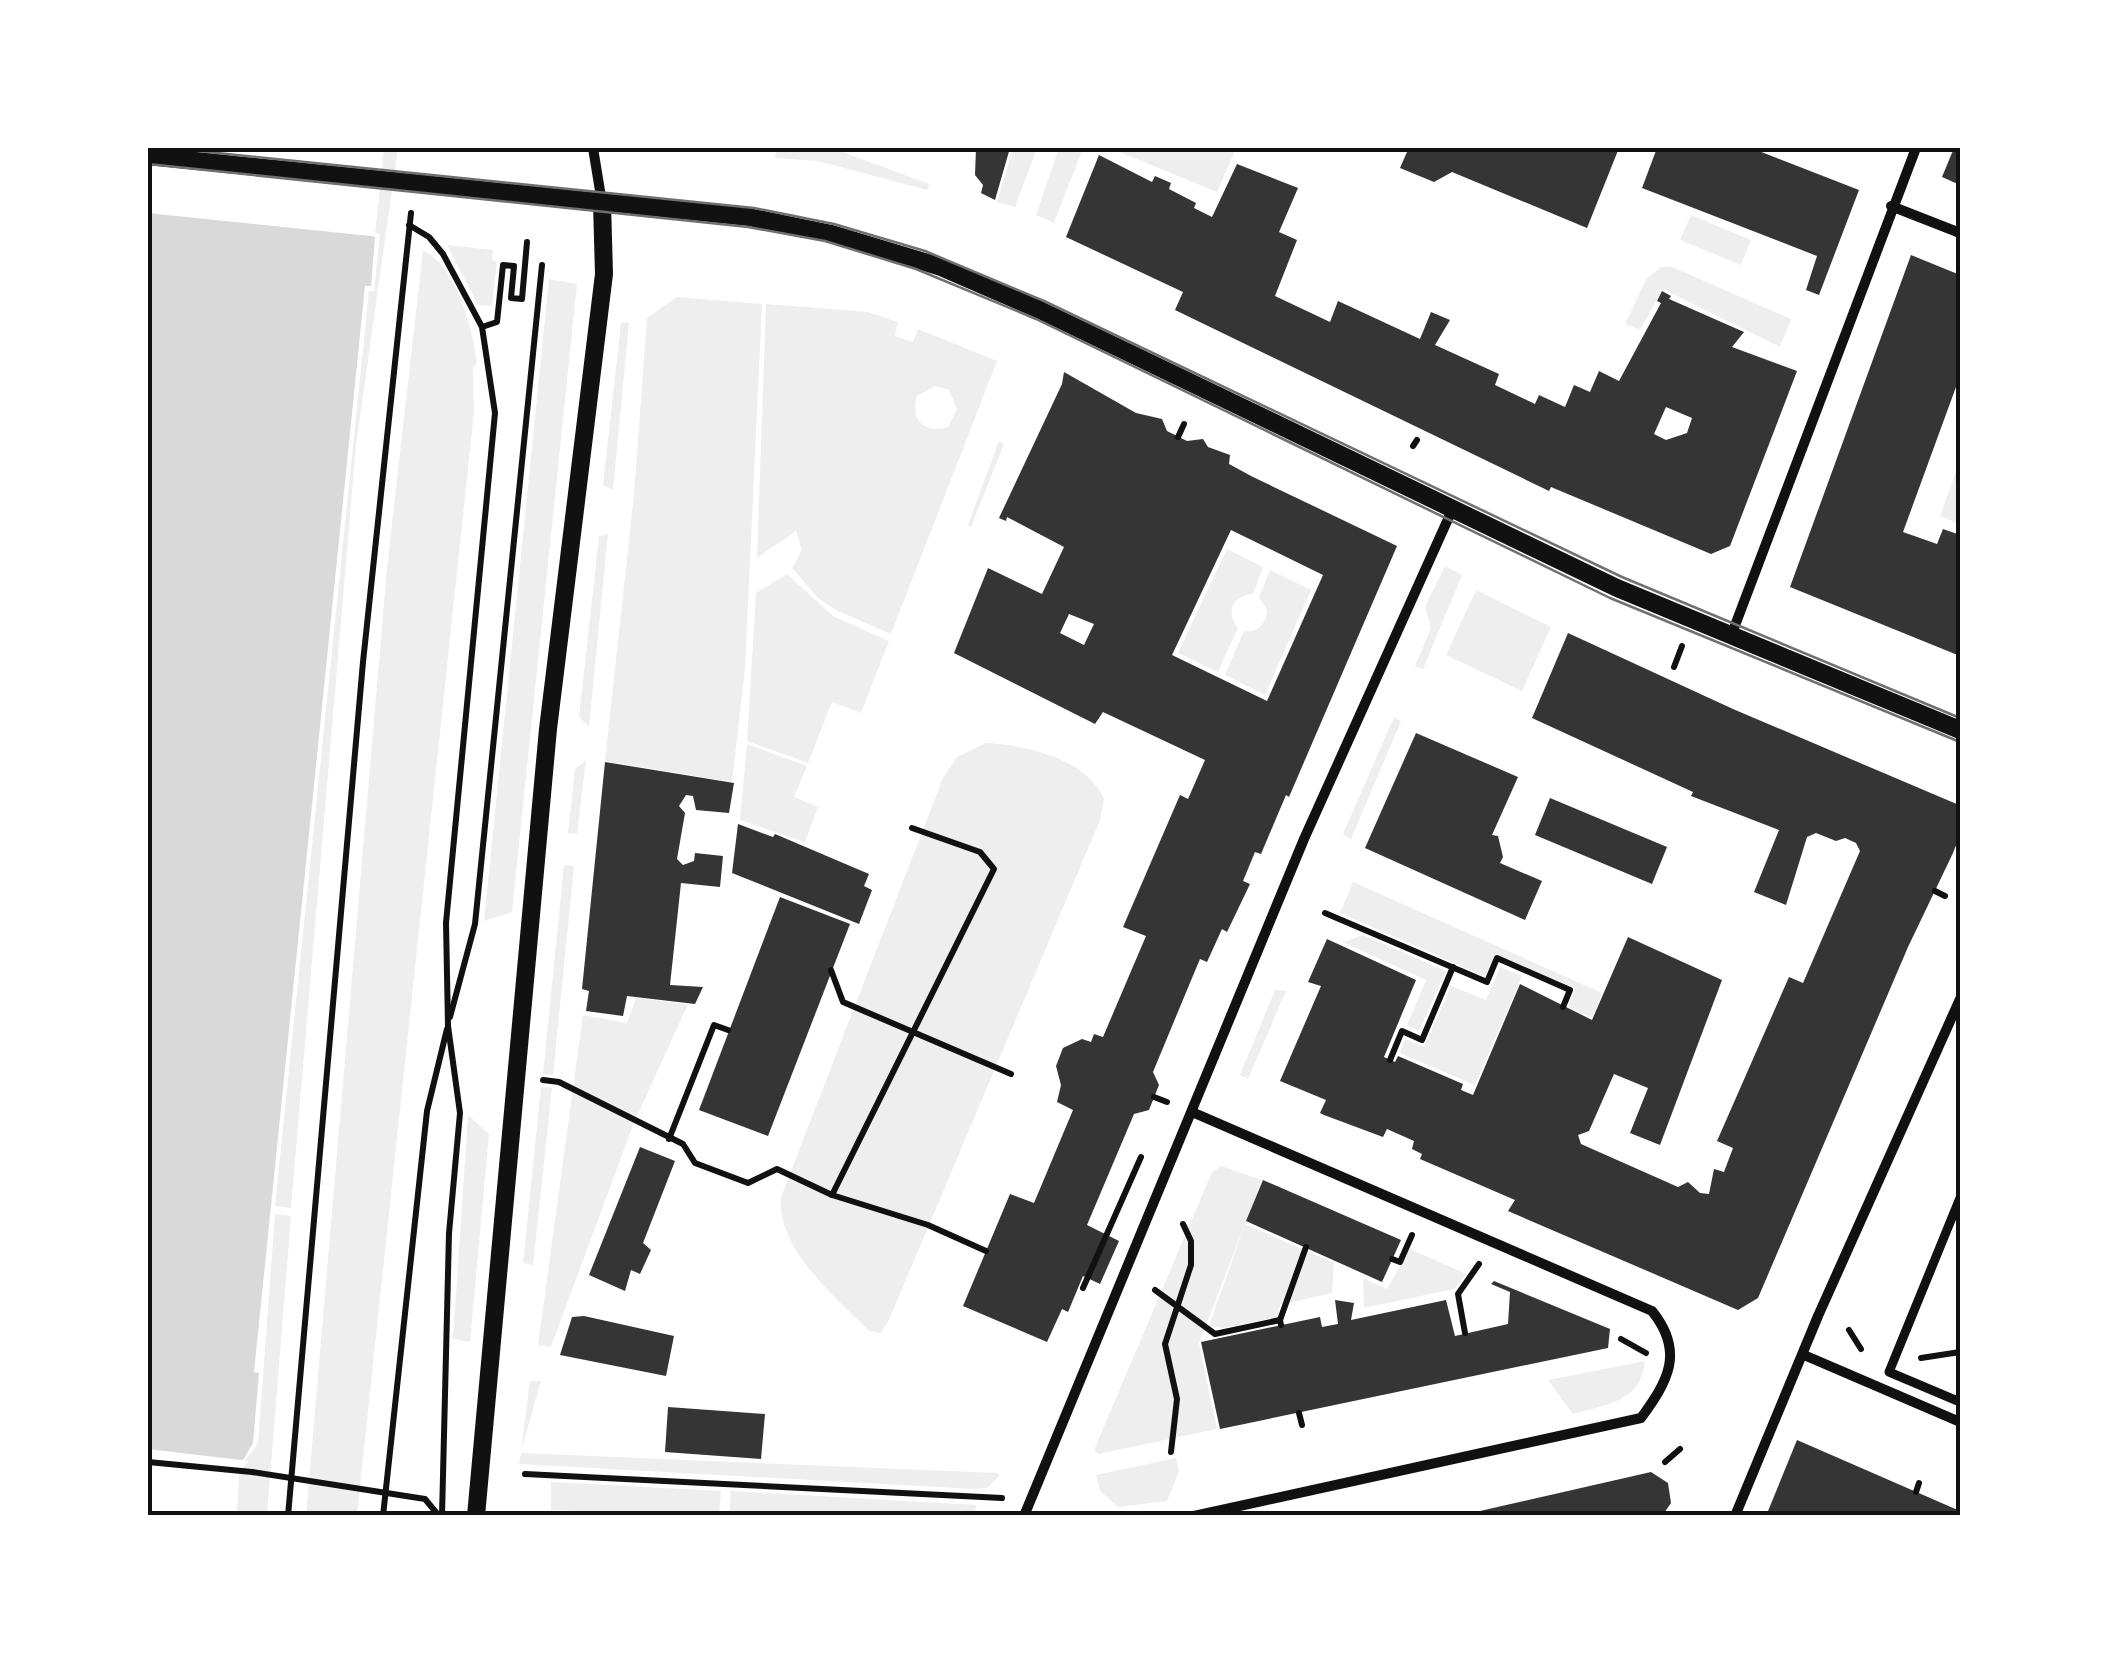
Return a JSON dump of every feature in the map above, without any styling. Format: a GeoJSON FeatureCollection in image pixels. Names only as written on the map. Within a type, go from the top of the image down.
{"type":"FeatureCollection","features":[{"type":"Feature","properties":{"kind":"street"},"geometry":{"type":"LineString","coordinates":[[476,1516],[548,729],[604,274],[602,203],[593,148]]}},
{"type":"Feature","properties":{"kind":"street"},"geometry":{"type":"LineString","coordinates":[[1731,637],[1916,148]]}},
{"type":"Feature","properties":{"kind":"street"},"geometry":{"type":"LineString","coordinates":[[148,156],[749,218],[832,234],[917,258],[1040,310],[1731,637],[1960,730]]}},
{"type":"Feature","properties":{"kind":"street"},"geometry":{"type":"LineString","coordinates":[[1891,206],[1960,233]]}},
{"type":"Feature","properties":{"kind":"street"},"geometry":{"type":"LineString","coordinates":[[1024,1516],[1304,839],[1452,508]]}},
{"type":"Feature","properties":{"kind":"street"},"geometry":{"type":"LineString","coordinates":[[1734,1516],[1960,999]]}},
{"type":"Feature","properties":{"kind":"street"},"geometry":{"type":"LineString","coordinates":[[1192,1112],[1652,1311],[1668,1334],[1670,1362],[1667,1383],[1641,1418],[1194,1516]]}},
{"type":"Feature","properties":{"kind":"street"},"geometry":{"type":"LineString","coordinates":[[1960,1198],[1889,1372],[1960,1402]]}},
{"type":"Feature","properties":{"kind":"street"},"geometry":{"type":"LineString","coordinates":[[1804,1356],[1960,1422]]}},
{"type":"Feature","properties":{"kind":"path"},"geometry":{"type":"LineString","coordinates":[[288,1516],[363,662],[412,208]]}},
{"type":"Feature","properties":{"kind":"path"},"geometry":{"type":"LineString","coordinates":[[410,225],[443,254],[482,327],[496,413],[446,923],[448,1026],[460,1113],[448,1234],[441,1516]]}},
{"type":"Feature","properties":{"kind":"path"},"geometry":{"type":"LineString","coordinates":[[482,327],[497,322],[503,265],[514,266],[511,298],[522,299],[527,242]]}},
{"type":"Feature","properties":{"kind":"path"},"geometry":{"type":"LineString","coordinates":[[384,1516],[427,1111],[475,924],[542,264]]}},
{"type":"Feature","properties":{"kind":"path"},"geometry":{"type":"LineString","coordinates":[[1178,436],[1184,424]]}},
{"type":"Feature","properties":{"kind":"path"},"geometry":{"type":"LineString","coordinates":[[1674,667],[1683,645]]}},
{"type":"Feature","properties":{"kind":"path"},"geometry":{"type":"LineString","coordinates":[[832,1195],[994,869],[980,852],[912,828]]}},
{"type":"Feature","properties":{"kind":"path"},"geometry":{"type":"LineString","coordinates":[[1934,891],[1945,896]]}},
{"type":"Feature","properties":{"kind":"path"},"geometry":{"type":"LineString","coordinates":[[1325,913],[1487,982],[1497,958],[1570,990],[1563,1008]]}},
{"type":"Feature","properties":{"kind":"path"},"geometry":{"type":"LineString","coordinates":[[1390,1060],[1402,1031],[1422,1040],[1454,967]]}},
{"type":"Feature","properties":{"kind":"path"},"geometry":{"type":"LineString","coordinates":[[831,970],[843,1002],[1010,1074]]}},
{"type":"Feature","properties":{"kind":"path"},"geometry":{"type":"LineString","coordinates":[[670,1139],[714,1025],[728,1030]]}},
{"type":"Feature","properties":{"kind":"path"},"geometry":{"type":"LineString","coordinates":[[517,1076],[559,1082],[683,1144],[695,1163],[748,1183],[777,1169],[832,1195],[928,1225],[986,1250]]}},
{"type":"Feature","properties":{"kind":"path"},"geometry":{"type":"LineString","coordinates":[[1154,1097],[1168,1102]]}},
{"type":"Feature","properties":{"kind":"path"},"geometry":{"type":"LineString","coordinates":[[1083,1288],[1127,1181],[1150,1140]]}},
{"type":"Feature","properties":{"kind":"path"},"geometry":{"type":"LineString","coordinates":[[1171,1452],[1177,1399],[1166,1344],[1191,1265],[1192,1240],[1183,1224]]}},
{"type":"Feature","properties":{"kind":"path"},"geometry":{"type":"LineString","coordinates":[[1392,1258],[1400,1262],[1412,1236]]}},
{"type":"Feature","properties":{"kind":"path"},"geometry":{"type":"LineString","coordinates":[[1155,1290],[1215,1334],[1281,1322],[1306,1247]]}},
{"type":"Feature","properties":{"kind":"path"},"geometry":{"type":"LineString","coordinates":[[1465,1334],[1458,1294],[1480,1264]]}},
{"type":"Feature","properties":{"kind":"path"},"geometry":{"type":"LineString","coordinates":[[1300,1414],[1302,1426]]}},
{"type":"Feature","properties":{"kind":"path"},"geometry":{"type":"LineString","coordinates":[[1664,1462],[1680,1449]]}},
{"type":"Feature","properties":{"kind":"path"},"geometry":{"type":"LineString","coordinates":[[148,1462],[252,1472],[425,1500],[441,1516]]}},
{"type":"Feature","properties":{"kind":"path"},"geometry":{"type":"LineString","coordinates":[[524,1474],[1002,1498]]}},
{"type":"Feature","properties":{"kind":"path"},"geometry":{"type":"LineString","coordinates":[[1916,1492],[1920,1483]]}},
{"type":"Feature","properties":{"kind":"shaded area"},"geometry":{"type":"Polygon","coordinates":[[[148,148],[375,237],[371,286],[365,286],[254,1372],[259,1373],[253,1443],[244,1459],[148,1515],[148,148]]]}},
{"type":"Feature","properties":{"kind":"shaded area"},"geometry":{"type":"Polygon","coordinates":[[[384,148],[398,148],[356,445],[291,1208],[275,1206],[369,291],[374,291],[380,234],[375,233],[384,148]]]}},
{"type":"Feature","properties":{"kind":"shaded area"},"geometry":{"type":"Polygon","coordinates":[[[777,148],[832,148],[929,184],[927,190],[818,161],[775,158],[777,148]]]}},
{"type":"Feature","properties":{"kind":"shaded area"},"geometry":{"type":"Polygon","coordinates":[[[1013,148],[1037,148],[1015,207],[997,202],[1013,148]]]}},
{"type":"Feature","properties":{"kind":"shaded area"},"geometry":{"type":"Polygon","coordinates":[[[1059,148],[1083,148],[1054,223],[1036,215],[1059,148]]]}},
{"type":"Feature","properties":{"kind":"shaded area"},"geometry":{"type":"Polygon","coordinates":[[[1110,148],[1236,148],[1217,192],[1110,148]]]}},
{"type":"Feature","properties":{"kind":"shaded area"},"geometry":{"type":"Polygon","coordinates":[[[1691,215],[1751,240],[1741,265],[1680,240],[1691,215]]]}},
{"type":"Feature","properties":{"kind":"shaded area"},"geometry":{"type":"Polygon","coordinates":[[[447,245],[493,250],[492,260],[497,261],[492,306],[478,305],[447,245]]]}},
{"type":"Feature","properties":{"kind":"shaded area"},"geometry":{"type":"Polygon","coordinates":[[[423,250],[445,270],[467,315],[477,362],[473,369],[474,412],[357,1515],[306,1516],[387,568],[423,250]]]}},
{"type":"Feature","properties":{"kind":"shaded area"},"geometry":{"type":"Polygon","coordinates":[[[1661,267],[1672,267],[1791,319],[1780,347],[1663,289],[1640,330],[1625,324],[1647,278],[1661,267]]]}},
{"type":"Feature","properties":{"kind":"shaded area"},"geometry":{"type":"Polygon","coordinates":[[[549,279],[577,284],[512,912],[484,921],[549,279]]]}},
{"type":"Feature","properties":{"kind":"shaded area"},"geometry":{"type":"Polygon","coordinates":[[[677,297],[762,304],[745,668],[732,782],[605,761],[634,494],[647,318],[677,297]]]}},
{"type":"Feature","properties":{"kind":"shaded area"},"geometry":{"type":"Polygon","coordinates":[[[766,304],[868,312],[898,322],[895,336],[913,342],[918,329],[997,361],[891,634],[818,598],[792,568],[802,550],[796,531],[757,558],[766,304]],[[935,386],[917,396],[915,412],[921,423],[932,428],[948,427],[957,409],[949,390],[935,386]]]}},
{"type":"Feature","properties":{"kind":"shaded area"},"geometry":{"type":"Polygon","coordinates":[[[621,322],[629,323],[613,490],[603,485],[621,322]]]}},
{"type":"Feature","properties":{"kind":"shaded area"},"geometry":{"type":"Polygon","coordinates":[[[999,441],[1004,444],[971,527],[968,525],[999,441]]]}},
{"type":"Feature","properties":{"kind":"shaded area"},"geometry":{"type":"Polygon","coordinates":[[[1960,460],[1960,524],[1940,516],[1960,460]]]}},
{"type":"Feature","properties":{"kind":"shaded area"},"geometry":{"type":"Polygon","coordinates":[[[608,534],[589,727],[579,717],[599,536],[608,534]]]}},
{"type":"Feature","properties":{"kind":"shaded area"},"geometry":{"type":"Polygon","coordinates":[[[1227,549],[1263,567],[1253,594],[1240,597],[1233,605],[1232,616],[1238,628],[1218,672],[1178,653],[1227,549]]]}},
{"type":"Feature","properties":{"kind":"shaded area"},"geometry":{"type":"Polygon","coordinates":[[[1445,566],[1462,575],[1423,669],[1415,666],[1431,628],[1425,607],[1445,566]]]}},
{"type":"Feature","properties":{"kind":"shaded area"},"geometry":{"type":"Polygon","coordinates":[[[1270,570],[1311,590],[1265,695],[1225,675],[1244,631],[1257,629],[1265,619],[1267,610],[1259,597],[1270,570]]]}},
{"type":"Feature","properties":{"kind":"shaded area"},"geometry":{"type":"Polygon","coordinates":[[[787,574],[833,616],[889,641],[861,713],[832,702],[808,763],[747,741],[756,593],[787,574]]]}},
{"type":"Feature","properties":{"kind":"shaded area"},"geometry":{"type":"Polygon","coordinates":[[[1476,590],[1551,627],[1522,691],[1446,655],[1476,590]]]}},
{"type":"Feature","properties":{"kind":"shaded area"},"geometry":{"type":"Polygon","coordinates":[[[1394,717],[1401,721],[1351,839],[1343,834],[1394,717]]]}},
{"type":"Feature","properties":{"kind":"shaded area"},"geometry":{"type":"Polygon","coordinates":[[[986,743],[1053,756],[1083,773],[1104,799],[1100,820],[888,1322],[881,1333],[869,1331],[798,1253],[782,1217],[781,1197],[943,778],[957,757],[986,743]]]}},
{"type":"Feature","properties":{"kind":"shaded area"},"geometry":{"type":"Polygon","coordinates":[[[747,744],[807,766],[794,797],[818,807],[805,842],[740,820],[747,744]]]}},
{"type":"Feature","properties":{"kind":"shaded area"},"geometry":{"type":"Polygon","coordinates":[[[586,760],[577,834],[568,833],[575,769],[586,760]]]}},
{"type":"Feature","properties":{"kind":"shaded area"},"geometry":{"type":"Polygon","coordinates":[[[564,865],[574,866],[553,1075],[543,1074],[564,865]]]}},
{"type":"Feature","properties":{"kind":"shaded area"},"geometry":{"type":"Polygon","coordinates":[[[1353,882],[1602,993],[1592,1018],[1568,1007],[1575,988],[1496,954],[1484,976],[1340,913],[1353,882]]]}},
{"type":"Feature","properties":{"kind":"shaded area"},"geometry":{"type":"Polygon","coordinates":[[[1363,935],[1446,971],[1419,1031],[1407,1025],[1426,980],[1343,942],[1363,935]]]}},
{"type":"Feature","properties":{"kind":"shaded area"},"geometry":{"type":"Polygon","coordinates":[[[1500,967],[1522,976],[1475,1085],[1400,1053],[1405,1039],[1424,1047],[1451,986],[1486,1000],[1500,967]]]}},
{"type":"Feature","properties":{"kind":"shaded area"},"geometry":{"type":"Polygon","coordinates":[[[1275,990],[1286,991],[1248,1079],[1240,1075],[1275,990]]]}},
{"type":"Feature","properties":{"kind":"shaded area"},"geometry":{"type":"Polygon","coordinates":[[[636,998],[688,1004],[633,1125],[551,1347],[538,1345],[583,1015],[627,1023],[636,998]]]}},
{"type":"Feature","properties":{"kind":"shaded area"},"geometry":{"type":"Polygon","coordinates":[[[541,1087],[552,1088],[533,1265],[523,1263],[541,1087]]]}},
{"type":"Feature","properties":{"kind":"shaded area"},"geometry":{"type":"Polygon","coordinates":[[[468,1115],[489,1134],[470,1342],[453,1339],[468,1115]]]}},
{"type":"Feature","properties":{"kind":"shaded area"},"geometry":{"type":"Polygon","coordinates":[[[1221,1166],[1262,1180],[1199,1343],[1217,1429],[1098,1454],[1094,1450],[1212,1172],[1221,1166]]]}},
{"type":"Feature","properties":{"kind":"shaded area"},"geometry":{"type":"Polygon","coordinates":[[[275,1214],[291,1216],[267,1515],[235,1516],[238,1470],[258,1443],[275,1214]]]}},
{"type":"Feature","properties":{"kind":"shaded area"},"geometry":{"type":"Polygon","coordinates":[[[1245,1224],[1334,1263],[1332,1293],[1280,1305],[1277,1317],[1223,1328],[1209,1326],[1245,1224]]]}},
{"type":"Feature","properties":{"kind":"shaded area"},"geometry":{"type":"Polygon","coordinates":[[[1410,1249],[1466,1274],[1454,1289],[1364,1308],[1363,1278],[1387,1289],[1410,1249]]]}},
{"type":"Feature","properties":{"kind":"shaded area"},"geometry":{"type":"Polygon","coordinates":[[[1645,1361],[1637,1385],[1629,1393],[1610,1404],[1573,1414],[1548,1380],[1645,1361]]]}},
{"type":"Feature","properties":{"kind":"shaded area"},"geometry":{"type":"Polygon","coordinates":[[[530,1381],[541,1381],[521,1451],[530,1381]]]}},
{"type":"Feature","properties":{"kind":"shaded area"},"geometry":{"type":"Polygon","coordinates":[[[521,1453],[1000,1475],[987,1488],[974,1489],[519,1464],[521,1453]]]}},
{"type":"Feature","properties":{"kind":"shaded area"},"geometry":{"type":"Polygon","coordinates":[[[1176,1458],[1179,1471],[1167,1501],[1118,1507],[1100,1491],[1096,1475],[1176,1458]]]}},
{"type":"Feature","properties":{"kind":"shaded area"},"geometry":{"type":"Polygon","coordinates":[[[551,1482],[721,1491],[719,1515],[551,1510],[551,1482]]]}},
{"type":"Feature","properties":{"kind":"shaded area"},"geometry":{"type":"Polygon","coordinates":[[[731,1491],[976,1505],[975,1516],[729,1515],[731,1491]]]}},
{"type":"Feature","properties":{"kind":"pier"},"geometry":{"type":"Polygon","coordinates":[[[148,148],[384,148],[375,232],[380,237],[148,213],[148,148]]]}},
{"type":"Feature","properties":{"kind":"pier"},"geometry":{"type":"Polygon","coordinates":[[[148,1449],[249,1461],[239,1471],[237,1516],[148,1515],[148,1449]]]}},
{"type":"Feature","properties":{"kind":"building"},"geometry":{"type":"Polygon","coordinates":[[[976,148],[1010,148],[995,200],[981,193],[983,185],[975,175],[976,148]]]}},
{"type":"Feature","properties":{"kind":"building"},"geometry":{"type":"Polygon","coordinates":[[[1397,148],[1619,148],[1587,228],[1452,172],[1434,182],[1400,168],[1407,152],[1397,148]]]}},
{"type":"Feature","properties":{"kind":"building"},"geometry":{"type":"Polygon","coordinates":[[[1657,148],[1751,148],[1859,190],[1819,295],[1806,290],[1817,256],[1642,188],[1657,148]]]}},
{"type":"Feature","properties":{"kind":"building"},"geometry":{"type":"Polygon","coordinates":[[[1954,148],[1960,148],[1960,185],[1942,177],[1954,148]]]}},
{"type":"Feature","properties":{"kind":"building"},"geometry":{"type":"Polygon","coordinates":[[[1099,155],[1152,182],[1155,176],[1171,183],[1169,189],[1196,203],[1194,208],[1212,217],[1237,164],[1298,188],[1279,232],[1297,240],[1275,296],[1330,322],[1338,301],[1420,339],[1431,312],[1450,320],[1435,345],[1499,374],[1495,385],[1535,404],[1539,395],[1565,407],[1574,385],[1590,392],[1599,371],[1619,381],[1661,303],[1657,301],[1662,291],[1671,296],[1669,299],[1744,332],[1732,347],[1797,371],[1730,546],[1711,554],[1551,487],[1549,491],[1175,310],[1183,292],[1066,237],[1099,155]],[[1666,407],[1654,434],[1666,440],[1687,433],[1692,418],[1666,407]]]}},
{"type":"Feature","properties":{"kind":"building"},"geometry":{"type":"Polygon","coordinates":[[[1911,255],[1960,275],[1960,376],[1903,532],[1937,544],[1943,529],[1960,535],[1960,656],[1790,587],[1911,255]]]}},
{"type":"Feature","properties":{"kind":"building"},"geometry":{"type":"Polygon","coordinates":[[[1064,372],[1136,413],[1162,419],[1167,431],[1187,441],[1203,439],[1208,447],[1230,455],[1229,464],[1253,477],[1397,546],[1289,797],[1286,795],[1261,854],[1255,852],[1243,881],[1250,884],[1227,932],[1222,929],[1207,962],[1200,959],[1153,1072],[1159,1085],[1149,1110],[1134,1114],[1087,1225],[1119,1241],[1100,1284],[1083,1276],[1068,1312],[1062,1309],[1047,1342],[963,1306],[1010,1194],[1034,1203],[1073,1110],[1057,1102],[1061,1085],[1056,1066],[1063,1048],[1082,1039],[1091,1042],[1094,1034],[1103,1037],[1146,936],[1123,927],[1180,795],[1188,799],[1205,760],[1103,712],[1095,724],[954,653],[988,568],[1042,594],[1064,547],[1007,517],[1006,521],[999,518],[1062,384],[1064,372]],[[1231,530],[1172,655],[1267,701],[1323,575],[1231,530]],[[1069,614],[1060,633],[1084,645],[1094,624],[1069,614]]]}},
{"type":"Feature","properties":{"kind":"building"},"geometry":{"type":"Polygon","coordinates":[[[1568,633],[1733,709],[1959,805],[1960,835],[1953,853],[1908,947],[1758,1298],[1738,1310],[1508,1211],[1515,1200],[1420,1159],[1422,1154],[1412,1149],[1414,1141],[1387,1129],[1383,1137],[1324,1115],[1320,1113],[1326,1100],[1280,1081],[1321,986],[1308,982],[1327,939],[1416,980],[1384,1057],[1395,1062],[1398,1056],[1463,1084],[1461,1090],[1473,1095],[1520,984],[1592,1020],[1628,937],[1722,980],[1660,1145],[1630,1133],[1648,1088],[1614,1074],[1589,1131],[1578,1135],[1581,1144],[1678,1187],[1688,1182],[1700,1193],[1709,1194],[1714,1169],[1724,1172],[1733,1148],[1717,1141],[1789,977],[1803,983],[1860,851],[1856,843],[1845,838],[1836,841],[1816,833],[1807,837],[1786,905],[1754,892],[1779,830],[1691,796],[1693,792],[1532,718],[1568,633]]]}},
{"type":"Feature","properties":{"kind":"building"},"geometry":{"type":"Polygon","coordinates":[[[1416,733],[1518,777],[1492,835],[1498,836],[1503,857],[1500,863],[1542,881],[1525,920],[1365,848],[1416,733]]]}},
{"type":"Feature","properties":{"kind":"building"},"geometry":{"type":"Polygon","coordinates":[[[605,762],[734,783],[729,813],[696,810],[693,796],[686,795],[679,806],[685,813],[677,859],[683,865],[694,861],[695,853],[723,856],[720,887],[681,883],[670,985],[703,987],[695,1004],[627,996],[623,1016],[586,1011],[589,991],[582,989],[605,762]]]}},
{"type":"Feature","properties":{"kind":"building"},"geometry":{"type":"Polygon","coordinates":[[[1550,798],[1667,847],[1652,884],[1535,835],[1550,798]]]}},
{"type":"Feature","properties":{"kind":"building"},"geometry":{"type":"Polygon","coordinates":[[[738,824],[773,837],[775,834],[869,874],[864,886],[872,890],[859,924],[732,873],[738,824]]]}},
{"type":"Feature","properties":{"kind":"building"},"geometry":{"type":"Polygon","coordinates":[[[780,897],[850,924],[768,1136],[699,1110],[780,897]]]}},
{"type":"Feature","properties":{"kind":"building"},"geometry":{"type":"Polygon","coordinates":[[[640,1147],[675,1161],[643,1243],[651,1250],[640,1274],[631,1270],[625,1291],[589,1275],[640,1147]]]}},
{"type":"Feature","properties":{"kind":"building"},"geometry":{"type":"Polygon","coordinates":[[[1263,1180],[1401,1240],[1382,1282],[1246,1221],[1263,1180]]]}},
{"type":"Feature","properties":{"kind":"building"},"geometry":{"type":"Polygon","coordinates":[[[1494,1281],[1610,1329],[1608,1348],[1220,1429],[1201,1342],[1320,1317],[1322,1327],[1338,1324],[1335,1300],[1354,1303],[1351,1320],[1446,1300],[1455,1336],[1508,1324],[1510,1292],[1491,1284],[1494,1281]]]}},
{"type":"Feature","properties":{"kind":"building"},"geometry":{"type":"Polygon","coordinates":[[[584,1316],[674,1336],[666,1376],[560,1355],[572,1317],[584,1316]]]}},
{"type":"Feature","properties":{"kind":"building"},"geometry":{"type":"Polygon","coordinates":[[[668,1407],[765,1414],[761,1459],[665,1452],[668,1407]]]}},
{"type":"Feature","properties":{"kind":"building"},"geometry":{"type":"Polygon","coordinates":[[[1797,1440],[1960,1511],[1960,1516],[1766,1516],[1797,1440]]]}},
{"type":"Feature","properties":{"kind":"building"},"geometry":{"type":"Polygon","coordinates":[[[1651,1472],[1668,1483],[1671,1503],[1662,1516],[1458,1516],[1651,1472]]]}},
{"type":"Feature","properties":{"kind":"tram line"},"geometry":{"type":"LineString","coordinates":[[169,148],[754,208],[834,224],[925,251],[1044,301],[1622,577],[1960,718]]}},
{"type":"Feature","properties":{"kind":"tram line"},"geometry":{"type":"LineString","coordinates":[[148,164],[748,227],[825,241],[916,269],[1036,319],[1610,598],[1960,742]]}}]}
